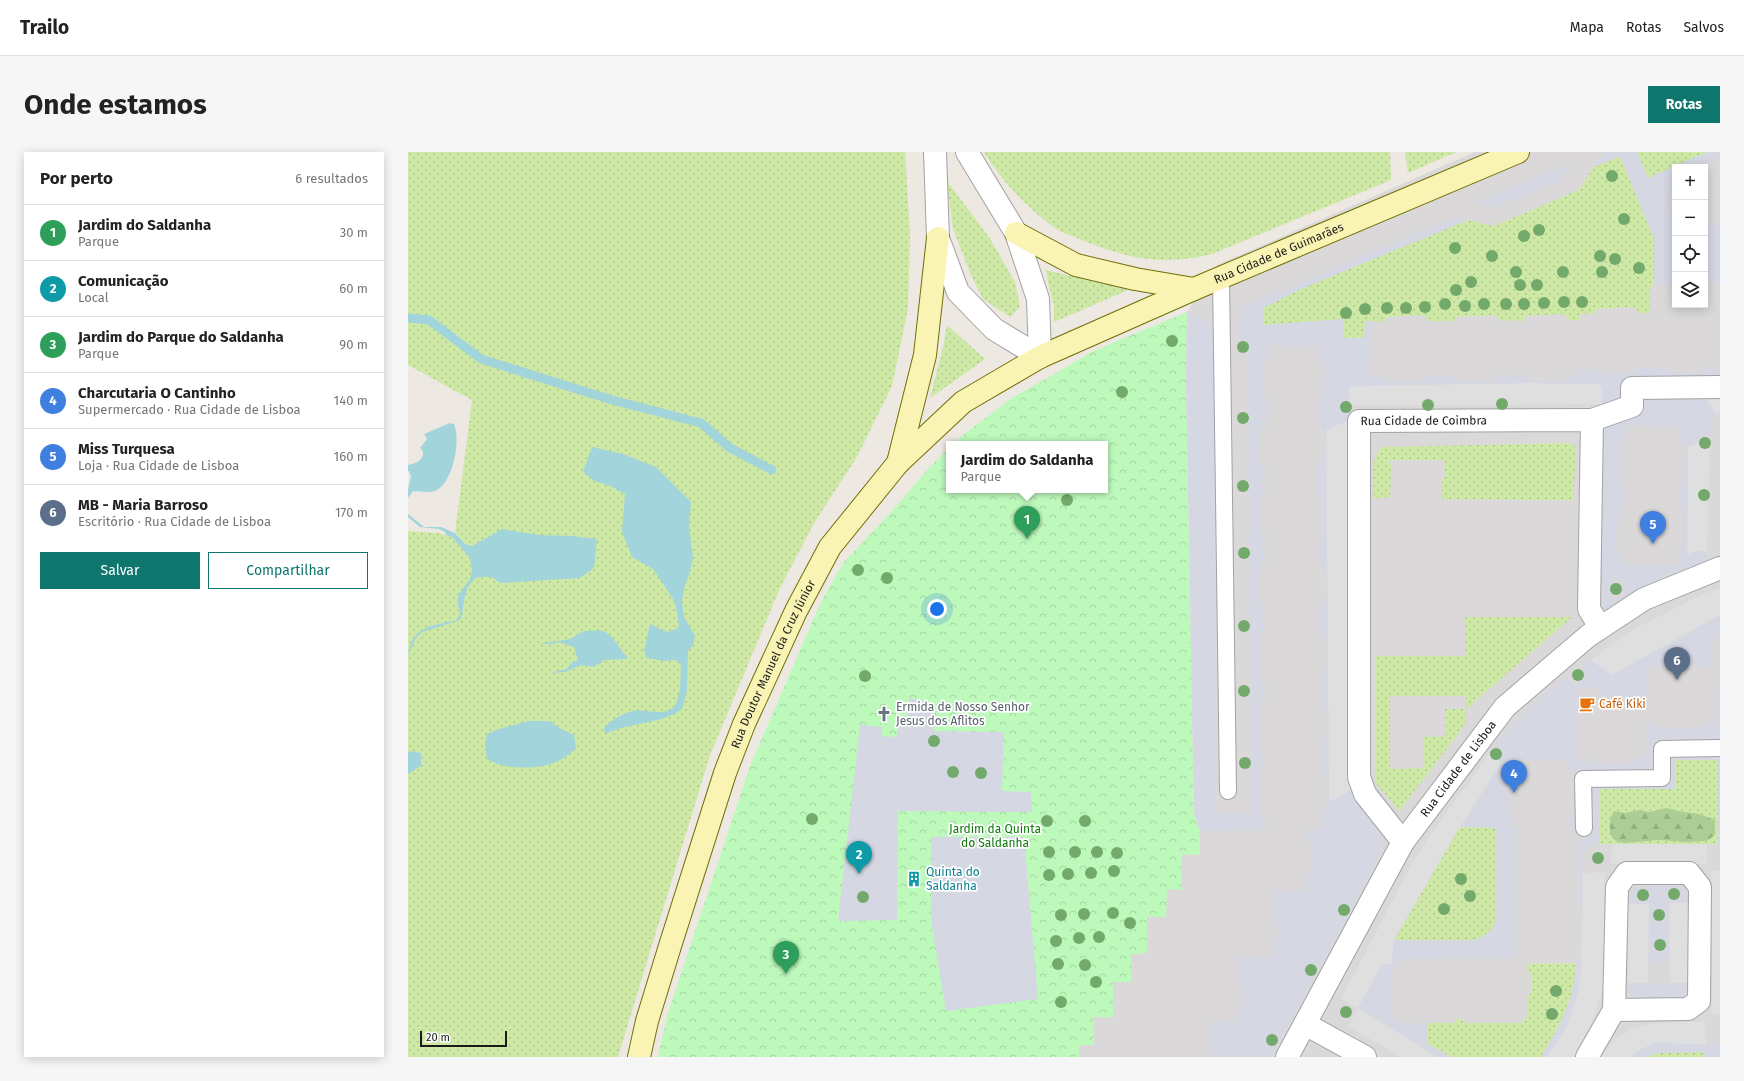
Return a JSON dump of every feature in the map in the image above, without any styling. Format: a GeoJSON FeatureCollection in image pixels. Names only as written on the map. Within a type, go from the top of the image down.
{"type":"FeatureCollection","features":[{"type":"Feature","properties":{"kind":"main road","name":"Rua Cidade de Guimarães"},"geometry":{"type":"LineString","coordinates":[[1040,357],[1221,277],[1518,152]]}},
{"type":"Feature","properties":{"kind":"main road"},"geometry":{"type":"LineString","coordinates":[[1016,233],[1076,265],[1135,279],[1194,289]]}},
{"type":"Feature","properties":{"kind":"main road"},"geometry":{"type":"LineString","coordinates":[[898,464],[925,355],[938,238]]}},
{"type":"Feature","properties":{"kind":"main road","name":"Rua Doutor Manuel da Cruz Júnior"},"geometry":{"type":"LineString","coordinates":[[639,1057],[647,1021],[725,773],[744,724],[796,611],[830,547],[898,464],[963,402],[1040,357]]}},
{"type":"Feature","properties":{"kind":"street"},"geometry":{"type":"LineString","coordinates":[[935,152],[938,238],[958,292],[994,329],[1040,357]]}},
{"type":"Feature","properties":{"kind":"street"},"geometry":{"type":"LineString","coordinates":[[967,152],[1016,233],[1038,299],[1040,357]]}},
{"type":"Feature","properties":{"kind":"street"},"geometry":{"type":"LineString","coordinates":[[1600,628],[1588,609],[1592,420],[1632,406],[1632,388],[1720,388]]}},
{"type":"Feature","properties":{"kind":"street","name":"Rua Cidade de Coimbra"},"geometry":{"type":"LineString","coordinates":[[1403,842],[1365,794],[1359,777],[1359,421],[1592,420]]}},
{"type":"Feature","properties":{"kind":"street"},"geometry":{"type":"LineString","coordinates":[[1720,551],[1720,568]]}},
{"type":"Feature","properties":{"kind":"street","name":"Rua Cidade de Lisboa"},"geometry":{"type":"LineString","coordinates":[[1287,1057],[1403,842],[1506,707],[1588,636],[1644,599],[1720,568]]}},
{"type":"Feature","properties":{"kind":"street"},"geometry":{"type":"LineString","coordinates":[[1587,1057],[1614,1010],[1617,887],[1628,873],[1689,873],[1700,887],[1699,1001],[1688,1009],[1614,1010]]}},
{"type":"Feature","properties":{"kind":"street"},"geometry":{"type":"LineString","coordinates":[[1305,1024],[1364,1057]]}},
{"type":"Feature","properties":{"kind":"lane"},"geometry":{"type":"LineString","coordinates":[[1221,277],[1228,791]]}},
{"type":"Feature","properties":{"kind":"lane"},"geometry":{"type":"LineString","coordinates":[[1584,828],[1583,779],[1662,778],[1662,749],[1720,748]]}},
{"type":"Feature","properties":{"kind":"shaded area"},"geometry":{"type":"Polygon","coordinates":[[[1475,152],[1720,152],[1720,1057],[1079,1057],[1079,1045],[1094,1045],[1094,1017],[1113,1017],[1113,982],[1131,954],[1147,953],[1147,917],[1167,889],[1182,889],[1182,854],[1200,854],[1193,749],[1187,312],[1217,265],[1475,152]]]}},
{"type":"Feature","properties":{"kind":"shaded area"},"geometry":{"type":"Polygon","coordinates":[[[1637,152],[1648,178],[1672,167],[1672,189],[1666,202],[1672,211],[1672,284],[1654,284],[1654,238],[1620,156],[1594,167],[1604,153],[1637,152]]]}},
{"type":"Feature","properties":{"kind":"shaded area"},"geometry":{"type":"Polygon","coordinates":[[[1707,152],[1720,152],[1720,156],[1703,164],[1680,164],[1707,152]]]}},
{"type":"Feature","properties":{"kind":"shaded area"},"geometry":{"type":"Polygon","coordinates":[[[1573,162],[1560,181],[1495,207],[1477,202],[1573,162]]]}},
{"type":"Feature","properties":{"kind":"shaded area"},"geometry":{"type":"Polygon","coordinates":[[[1452,218],[1468,220],[1303,288],[1263,308],[1263,325],[1343,319],[1343,338],[1364,338],[1365,321],[1371,321],[1370,377],[1387,377],[1389,382],[1423,381],[1426,380],[1427,376],[1457,376],[1459,381],[1494,381],[1496,379],[1496,375],[1527,376],[1529,381],[1563,381],[1566,375],[1580,376],[1581,369],[1597,369],[1599,374],[1633,373],[1635,372],[1636,368],[1667,368],[1669,373],[1703,372],[1705,371],[1706,367],[1720,367],[1720,387],[1697,388],[1717,414],[1710,422],[1710,436],[1688,447],[1687,555],[1703,550],[1707,555],[1706,563],[1685,569],[1611,610],[1605,611],[1599,608],[1597,601],[1602,388],[1600,384],[1531,383],[1349,386],[1349,420],[1326,430],[1329,802],[1351,790],[1372,820],[1379,838],[1379,857],[1271,1057],[1213,1057],[1213,1054],[1208,1052],[1209,1021],[1238,1022],[1238,1008],[1244,1007],[1243,991],[1239,988],[1239,957],[1273,957],[1273,942],[1278,940],[1278,924],[1274,921],[1274,891],[1306,891],[1306,876],[1312,876],[1312,842],[1305,842],[1304,830],[1321,829],[1321,814],[1326,810],[1327,778],[1321,776],[1320,743],[1325,742],[1326,740],[1326,708],[1325,706],[1321,705],[1320,673],[1325,671],[1326,639],[1324,636],[1320,636],[1320,604],[1323,604],[1325,601],[1326,569],[1319,566],[1320,535],[1324,532],[1324,498],[1323,496],[1318,496],[1318,465],[1323,461],[1324,432],[1322,428],[1319,427],[1319,398],[1324,393],[1325,364],[1319,359],[1319,346],[1267,345],[1267,357],[1262,360],[1261,396],[1267,399],[1266,426],[1260,429],[1260,464],[1266,468],[1266,481],[1265,493],[1260,496],[1259,532],[1265,535],[1265,561],[1259,564],[1258,600],[1264,603],[1264,630],[1260,634],[1259,678],[1264,680],[1265,690],[1264,701],[1259,704],[1259,747],[1264,750],[1264,771],[1259,774],[1260,816],[1265,819],[1265,830],[1200,831],[1194,814],[1186,379],[1187,312],[1201,316],[1213,328],[1214,813],[1251,812],[1248,341],[1238,340],[1240,314],[1248,305],[1452,218]],[[1626,425],[1625,435],[1620,440],[1620,482],[1624,484],[1624,507],[1619,509],[1617,552],[1621,555],[1621,564],[1677,565],[1678,551],[1683,549],[1683,513],[1679,509],[1679,482],[1684,480],[1685,443],[1680,441],[1680,426],[1626,425]],[[1611,582],[1611,597],[1623,597],[1623,582],[1611,582]],[[1269,1035],[1265,1042],[1272,1046],[1276,1038],[1269,1035]]]}},
{"type":"Feature","properties":{"kind":"shaded area"},"geometry":{"type":"Polygon","coordinates":[[[1720,221],[1720,283],[1708,283],[1708,225],[1720,221]]]}},
{"type":"Feature","properties":{"kind":"shaded area"},"geometry":{"type":"Polygon","coordinates":[[[1531,383],[1600,384],[1602,388],[1602,404],[1507,405],[1506,400],[1500,399],[1497,405],[1433,405],[1428,399],[1423,402],[1422,405],[1349,405],[1349,386],[1531,383]]]}},
{"type":"Feature","properties":{"kind":"shaded area"},"geometry":{"type":"Polygon","coordinates":[[[1720,387],[1720,412],[1717,414],[1697,388],[1720,387]]]}},
{"type":"Feature","properties":{"kind":"shaded area"},"geometry":{"type":"Polygon","coordinates":[[[1349,420],[1351,790],[1329,803],[1326,430],[1349,420]]]}},
{"type":"Feature","properties":{"kind":"shaded area"},"geometry":{"type":"Polygon","coordinates":[[[1710,436],[1707,555],[1703,550],[1687,555],[1688,447],[1710,436]]]}},
{"type":"Feature","properties":{"kind":"shaded area"},"geometry":{"type":"Polygon","coordinates":[[[1720,588],[1720,615],[1612,675],[1590,660],[1640,626],[1699,596],[1720,588]]]}},
{"type":"Feature","properties":{"kind":"shaded area"},"geometry":{"type":"Polygon","coordinates":[[[1720,615],[1720,634],[1714,635],[1714,666],[1698,667],[1694,663],[1663,662],[1658,667],[1645,667],[1645,700],[1630,700],[1627,696],[1602,696],[1602,687],[1577,687],[1575,700],[1575,758],[1588,759],[1591,763],[1632,763],[1636,757],[1646,757],[1646,725],[1655,724],[1660,729],[1700,729],[1705,724],[1715,724],[1715,689],[1720,689],[1720,844],[1718,844],[1718,760],[1676,760],[1675,789],[1599,789],[1599,844],[1590,846],[1583,854],[1580,986],[1568,1024],[1546,1057],[1541,1057],[1556,1032],[1570,1002],[1575,976],[1576,959],[1580,959],[1580,899],[1575,899],[1575,891],[1580,891],[1580,832],[1574,832],[1574,828],[1569,827],[1568,815],[1572,815],[1574,812],[1574,772],[1573,770],[1568,770],[1568,759],[1513,760],[1513,775],[1509,775],[1507,778],[1507,809],[1512,813],[1512,828],[1519,828],[1520,834],[1515,835],[1515,958],[1398,959],[1398,964],[1392,964],[1394,940],[1473,940],[1484,937],[1492,929],[1496,921],[1496,828],[1460,827],[1501,764],[1498,760],[1503,756],[1503,751],[1500,747],[1496,746],[1502,738],[1536,702],[1567,677],[1576,686],[1589,673],[1581,664],[1590,660],[1612,675],[1720,615]]]}},
{"type":"Feature","properties":{"kind":"shaded area"},"geometry":{"type":"Polygon","coordinates":[[[909,698],[933,703],[933,731],[1004,732],[1002,791],[1031,792],[1032,812],[898,811],[897,920],[838,921],[860,725],[882,727],[882,736],[897,737],[897,726],[907,727],[909,698]]]}},
{"type":"Feature","properties":{"kind":"shaded area"},"geometry":{"type":"Polygon","coordinates":[[[1489,754],[1493,760],[1498,760],[1502,764],[1456,833],[1394,940],[1392,964],[1358,1008],[1341,999],[1409,869],[1428,838],[1489,754]]]}},
{"type":"Feature","properties":{"kind":"shaded area"},"geometry":{"type":"Polygon","coordinates":[[[931,837],[1024,837],[1038,999],[946,1011],[931,920],[931,837]]]}},
{"type":"Feature","properties":{"kind":"shaded area"},"geometry":{"type":"Polygon","coordinates":[[[1612,844],[1707,844],[1707,864],[1611,864],[1612,844]]]}},
{"type":"Feature","properties":{"kind":"shaded area"},"geometry":{"type":"Polygon","coordinates":[[[1711,871],[1720,871],[1720,1014],[1712,1014],[1711,871]]]}},
{"type":"Feature","properties":{"kind":"shaded area"},"geometry":{"type":"Polygon","coordinates":[[[1605,872],[1603,988],[1592,1023],[1575,1057],[1546,1057],[1568,1024],[1580,986],[1583,873],[1605,872]]]}},
{"type":"Feature","properties":{"kind":"shaded area"},"geometry":{"type":"Polygon","coordinates":[[[1681,885],[1688,892],[1688,903],[1669,903],[1669,962],[1649,962],[1649,904],[1628,904],[1631,893],[1638,887],[1681,885]]]}},
{"type":"Feature","properties":{"kind":"shaded area"},"geometry":{"type":"Polygon","coordinates":[[[1669,903],[1688,903],[1688,983],[1670,983],[1669,903]]]}},
{"type":"Feature","properties":{"kind":"shaded area"},"geometry":{"type":"Polygon","coordinates":[[[1628,904],[1649,904],[1648,983],[1628,983],[1628,904]]]}},
{"type":"Feature","properties":{"kind":"shaded area"},"geometry":{"type":"Polygon","coordinates":[[[1382,964],[1392,964],[1392,1018],[1396,1018],[1396,1023],[1428,1023],[1428,1044],[1451,1057],[1438,1057],[1358,1008],[1382,964]]]}},
{"type":"Feature","properties":{"kind":"shaded area"},"geometry":{"type":"Polygon","coordinates":[[[1628,983],[1688,983],[1689,989],[1679,1000],[1638,999],[1629,990],[1628,983]]]}},
{"type":"Feature","properties":{"kind":"shaded area"},"geometry":{"type":"Polygon","coordinates":[[[1358,1008],[1438,1057],[1400,1057],[1349,1026],[1358,1008]]]}},
{"type":"Feature","properties":{"kind":"shaded area"},"geometry":{"type":"Polygon","coordinates":[[[1705,1021],[1706,1045],[1656,1043],[1642,1049],[1631,1057],[1601,1057],[1613,1041],[1635,1027],[1655,1023],[1705,1021]]]}},
{"type":"Feature","properties":{"kind":"shaded area"},"geometry":{"type":"Polygon","coordinates":[[[1655,1043],[1720,1045],[1720,1057],[1704,1057],[1704,1052],[1658,1053],[1646,1057],[1631,1057],[1642,1049],[1655,1043]]]}},
{"type":"Feature","properties":{"kind":"green space"},"geometry":{"type":"Polygon","coordinates":[[[408,152],[905,152],[910,235],[908,308],[892,386],[858,455],[813,525],[780,588],[710,755],[618,1057],[408,1057],[408,531],[438,533],[452,537],[470,557],[465,544],[455,533],[472,400],[408,365],[408,152]]]}},
{"type":"Feature","properties":{"kind":"green space"},"geometry":{"type":"Polygon","coordinates":[[[984,152],[1390,152],[1391,180],[1212,254],[1178,260],[1146,259],[1099,247],[1057,229],[1044,220],[1025,203],[1007,183],[984,152]]]}},
{"type":"Feature","properties":{"kind":"green space"},"geometry":{"type":"Polygon","coordinates":[[[1405,152],[1456,152],[1408,173],[1405,152]]]}},
{"type":"Feature","properties":{"kind":"green space"},"geometry":{"type":"Polygon","coordinates":[[[1637,152],[1707,152],[1680,164],[1672,164],[1672,167],[1648,178],[1637,152]]]}},
{"type":"Feature","properties":{"kind":"green space"},"geometry":{"type":"Polygon","coordinates":[[[1620,156],[1654,238],[1654,284],[1650,288],[1650,313],[1637,313],[1637,309],[1632,307],[1597,309],[1593,314],[1580,314],[1580,320],[1567,320],[1567,317],[1563,314],[1527,316],[1523,321],[1497,320],[1497,317],[1493,315],[1457,317],[1453,321],[1427,321],[1427,318],[1423,315],[1387,317],[1383,322],[1365,321],[1365,338],[1343,338],[1343,320],[1263,326],[1263,308],[1303,288],[1468,220],[1494,226],[1579,190],[1594,167],[1620,156]]]}},
{"type":"Feature","properties":{"kind":"green space"},"geometry":{"type":"Polygon","coordinates":[[[947,181],[989,237],[1015,282],[1020,307],[1010,317],[983,299],[971,275],[953,229],[947,181]]]}},
{"type":"Feature","properties":{"kind":"green space"},"geometry":{"type":"Polygon","coordinates":[[[1046,270],[1128,290],[1054,322],[1054,305],[1046,270]]]}},
{"type":"Feature","properties":{"kind":"green space","name":"Jardim da Quinta do Saldanha"},"geometry":{"type":"Polygon","coordinates":[[[1187,312],[1186,379],[1194,814],[1200,831],[1200,855],[1182,854],[1182,890],[1167,889],[1166,917],[1147,917],[1147,953],[1131,954],[1131,982],[1113,982],[1113,1017],[1094,1017],[1094,1045],[1079,1045],[1079,1057],[658,1057],[667,1016],[750,766],[820,604],[843,563],[946,451],[946,493],[1108,493],[1108,441],[956,441],[1013,397],[1091,352],[1187,312]]]}},
{"type":"Feature","properties":{"kind":"green space"},"geometry":{"type":"Polygon","coordinates":[[[947,325],[985,359],[930,398],[944,343],[947,325]]]}},
{"type":"Feature","properties":{"kind":"green space"},"geometry":{"type":"Polygon","coordinates":[[[1569,443],[1576,447],[1573,500],[1442,499],[1442,479],[1445,478],[1444,460],[1389,460],[1389,464],[1391,465],[1390,498],[1374,498],[1374,464],[1375,458],[1382,447],[1569,443]]]}},
{"type":"Feature","properties":{"kind":"green space"},"geometry":{"type":"Polygon","coordinates":[[[1465,617],[1572,617],[1466,709],[1466,723],[1401,809],[1398,810],[1376,783],[1375,779],[1375,656],[1465,656],[1465,617]],[[1390,696],[1390,769],[1424,768],[1423,737],[1446,736],[1445,709],[1466,709],[1466,696],[1390,696]]]}},
{"type":"Feature","properties":{"kind":"green space"},"geometry":{"type":"Polygon","coordinates":[[[1675,760],[1719,760],[1718,844],[1599,844],[1599,789],[1675,789],[1675,760]]]}},
{"type":"Feature","properties":{"kind":"green space"},"geometry":{"type":"Polygon","coordinates":[[[1666,808],[1699,814],[1715,820],[1715,835],[1706,841],[1685,842],[1660,840],[1623,843],[1614,840],[1610,834],[1610,819],[1614,811],[1625,813],[1639,810],[1649,812],[1666,808]]]}},
{"type":"Feature","properties":{"kind":"green space"},"geometry":{"type":"Polygon","coordinates":[[[1460,827],[1496,827],[1496,921],[1494,925],[1487,933],[1473,940],[1394,940],[1460,827]]]}},
{"type":"Feature","properties":{"kind":"green space"},"geometry":{"type":"Polygon","coordinates":[[[1576,963],[1575,976],[1565,1012],[1560,1024],[1541,1057],[1451,1057],[1428,1044],[1428,1023],[1456,1023],[1456,1019],[1463,1019],[1463,1023],[1523,1023],[1523,1018],[1527,1018],[1527,994],[1532,994],[1532,973],[1527,973],[1527,964],[1576,963]]]}},
{"type":"Feature","properties":{"kind":"green space"},"geometry":{"type":"Polygon","coordinates":[[[1704,1052],[1704,1057],[1646,1057],[1658,1053],[1704,1052]]]}},
{"type":"Feature","properties":{"kind":"water"},"geometry":{"type":"Polygon","coordinates":[[[450,423],[454,424],[457,440],[454,460],[447,478],[443,485],[437,490],[428,492],[413,491],[408,498],[411,476],[408,470],[408,465],[421,459],[423,451],[420,448],[427,439],[424,434],[450,423]]]}},
{"type":"Feature","properties":{"kind":"water"},"geometry":{"type":"Polygon","coordinates":[[[592,447],[623,454],[656,467],[691,502],[689,525],[693,558],[685,584],[682,601],[684,617],[695,636],[693,645],[688,651],[687,690],[682,709],[664,718],[624,727],[605,734],[604,728],[607,725],[625,714],[633,711],[665,712],[673,708],[678,699],[681,665],[676,660],[664,661],[647,658],[644,651],[650,624],[668,632],[679,626],[676,607],[673,599],[653,569],[632,557],[622,532],[625,494],[610,486],[595,481],[583,472],[592,447]]]}},
{"type":"Feature","properties":{"kind":"water"},"geometry":{"type":"Polygon","coordinates":[[[408,514],[424,527],[441,527],[455,533],[465,544],[472,546],[502,529],[540,535],[572,536],[597,539],[594,568],[580,578],[500,583],[492,577],[476,578],[471,582],[466,592],[460,620],[422,632],[416,638],[408,655],[411,643],[419,632],[431,626],[457,620],[460,613],[458,595],[470,579],[472,571],[470,558],[452,537],[446,535],[445,532],[439,529],[420,527],[408,517],[408,514]]]}},
{"type":"Feature","properties":{"kind":"water"},"geometry":{"type":"Polygon","coordinates":[[[584,631],[603,631],[607,633],[627,657],[626,659],[605,660],[594,667],[580,665],[566,672],[549,673],[567,669],[571,663],[578,660],[574,647],[559,642],[552,644],[539,644],[570,639],[584,631]]]}},
{"type":"Feature","properties":{"kind":"water"},"geometry":{"type":"Polygon","coordinates":[[[528,721],[550,721],[559,728],[574,735],[576,748],[562,759],[539,767],[510,767],[487,759],[485,744],[487,734],[528,721]]]}},
{"type":"Feature","properties":{"kind":"water"},"geometry":{"type":"Polygon","coordinates":[[[412,751],[421,753],[421,766],[408,774],[408,753],[412,751]]]}},
{"type":"Feature","properties":{"kind":"waterway"},"geometry":{"type":"LineString","coordinates":[[408,318],[429,320],[481,359],[612,400],[701,423],[730,448],[772,470]]}},
{"type":"Feature","properties":{"kind":"place","name":"Jardim do Saldanha"},"geometry":{"type":"Point","coordinates":[1027,539]}},
{"type":"Feature","properties":{"kind":"place","name":"Miss Turquesa"},"geometry":{"type":"Point","coordinates":[1653,544]}},
{"type":"Feature","properties":{"kind":"place","name":"MB - Maria Barroso"},"geometry":{"type":"Point","coordinates":[1677,680]}},
{"type":"Feature","properties":{"kind":"place","name":"Café Kiki"},"geometry":{"type":"Point","coordinates":[1587,704]}},
{"type":"Feature","properties":{"kind":"place","name":"Ermida de Nosso Senhor Jesus dos Aflitos"},"geometry":{"type":"Point","coordinates":[884,714]}},
{"type":"Feature","properties":{"kind":"place","name":"Charcutaria O Cantinho"},"geometry":{"type":"Point","coordinates":[1514,793]}},
{"type":"Feature","properties":{"kind":"place","name":"Comunicação"},"geometry":{"type":"Point","coordinates":[859,874]}},
{"type":"Feature","properties":{"kind":"place","name":"Quinta do Saldanha"},"geometry":{"type":"Point","coordinates":[914,879]}},
{"type":"Feature","properties":{"kind":"place","name":"Jardim do Parque do Saldanha"},"geometry":{"type":"Point","coordinates":[786,974]}}]}
